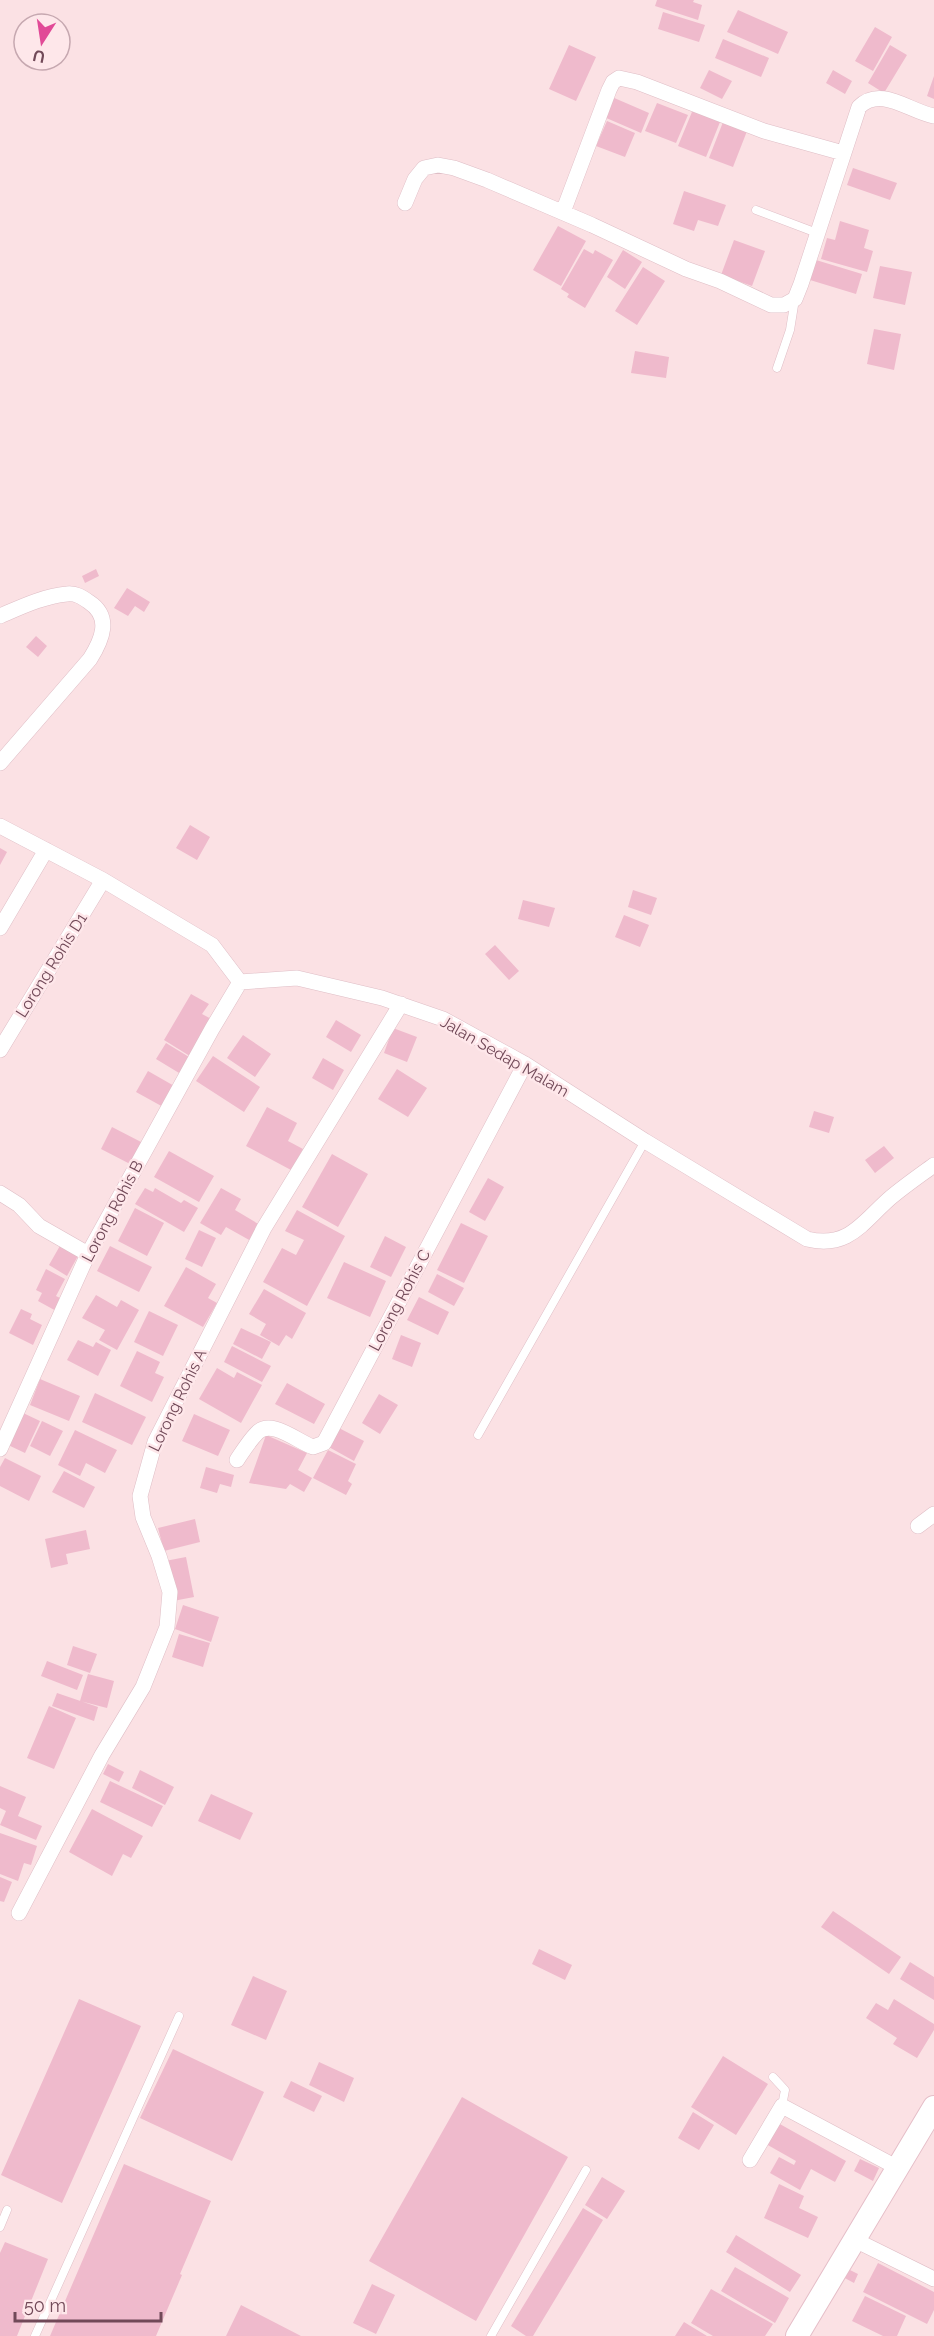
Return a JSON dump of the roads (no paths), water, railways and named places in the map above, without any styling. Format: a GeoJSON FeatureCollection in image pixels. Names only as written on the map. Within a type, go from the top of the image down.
{"type":"FeatureCollection","features":[{"type":"Feature","properties":{"kind":"main road"},"geometry":{"type":"LineString","coordinates":[[797,2336],[934,2107]]}},
{"type":"Feature","properties":{"kind":"street"},"geometry":{"type":"LineString","coordinates":[[563,212],[609,90],[613,82],[619,78],[637,82],[764,131],[843,153]]}},
{"type":"Feature","properties":{"kind":"street"},"geometry":{"type":"LineString","coordinates":[[405,203],[415,178],[424,168],[438,165],[487,180],[771,305],[784,305],[795,299],[859,107],[865,101],[873,98],[886,99],[934,116]]}},
{"type":"Feature","properties":{"kind":"street"},"geometry":{"type":"LineString","coordinates":[[0,616],[38,601],[76,594],[92,603],[104,625],[100,642],[90,659],[0,764]]}},
{"type":"Feature","properties":{"kind":"street"},"geometry":{"type":"LineString","coordinates":[[0,826],[103,880],[212,945],[240,982]]}},
{"type":"Feature","properties":{"kind":"street"},"geometry":{"type":"LineString","coordinates":[[0,928],[46,850]]}},
{"type":"Feature","properties":{"kind":"street","name":"Lorong Rohis D1"},"geometry":{"type":"LineString","coordinates":[[0,1050],[103,880]]}},
{"type":"Feature","properties":{"kind":"street","name":"Jalan Sedap Malam"},"geometry":{"type":"LineString","coordinates":[[240,982],[297,978],[382,998],[443,1019],[525,1064],[645,1141],[807,1239],[830,1242],[846,1237],[858,1230],[891,1198],[934,1165]]}},
{"type":"Feature","properties":{"kind":"street","name":"Lorong Rohis B"},"geometry":{"type":"LineString","coordinates":[[0,1449],[88,1254],[240,982]]}},
{"type":"Feature","properties":{"kind":"street","name":"Lorong Rohis A"},"geometry":{"type":"LineString","coordinates":[[19,1914],[102,1755],[143,1687],[167,1627],[170,1592],[159,1556],[143,1517],[140,1496],[154,1442],[264,1227],[401,1004]]}},
{"type":"Feature","properties":{"kind":"street","name":"Lorong Rohis C"},"geometry":{"type":"LineString","coordinates":[[237,1460],[258,1431],[264,1429],[275,1429],[313,1447],[324,1443],[525,1064]]}},
{"type":"Feature","properties":{"kind":"street"},"geometry":{"type":"LineString","coordinates":[[0,1193],[19,1205],[39,1226],[88,1254]]}},
{"type":"Feature","properties":{"kind":"street"},"geometry":{"type":"LineString","coordinates":[[918,1526],[934,1514]]}},
{"type":"Feature","properties":{"kind":"street"},"geometry":{"type":"LineString","coordinates":[[750,2160],[782,2106],[898,2168]]}},
{"type":"Feature","properties":{"kind":"street"},"geometry":{"type":"LineString","coordinates":[[855,2240],[934,2279]]}},
{"type":"Feature","properties":{"kind":"lane"},"geometry":{"type":"LineString","coordinates":[[756,210],[817,233]]}},
{"type":"Feature","properties":{"kind":"lane"},"geometry":{"type":"LineString","coordinates":[[777,368],[790,330],[795,299]]}},
{"type":"Feature","properties":{"kind":"lane"},"geometry":{"type":"LineString","coordinates":[[478,1435],[645,1141]]}},
{"type":"Feature","properties":{"kind":"lane"},"geometry":{"type":"LineString","coordinates":[[35,2336],[179,2016]]}},
{"type":"Feature","properties":{"kind":"lane"},"geometry":{"type":"LineString","coordinates":[[773,2077],[785,2090],[782,2106]]}},
{"type":"Feature","properties":{"kind":"lane"},"geometry":{"type":"LineString","coordinates":[[491,2336],[586,2170]]}},
{"type":"Feature","properties":{"kind":"lane"},"geometry":{"type":"LineString","coordinates":[[0,2227],[7,2210]]}}]}
